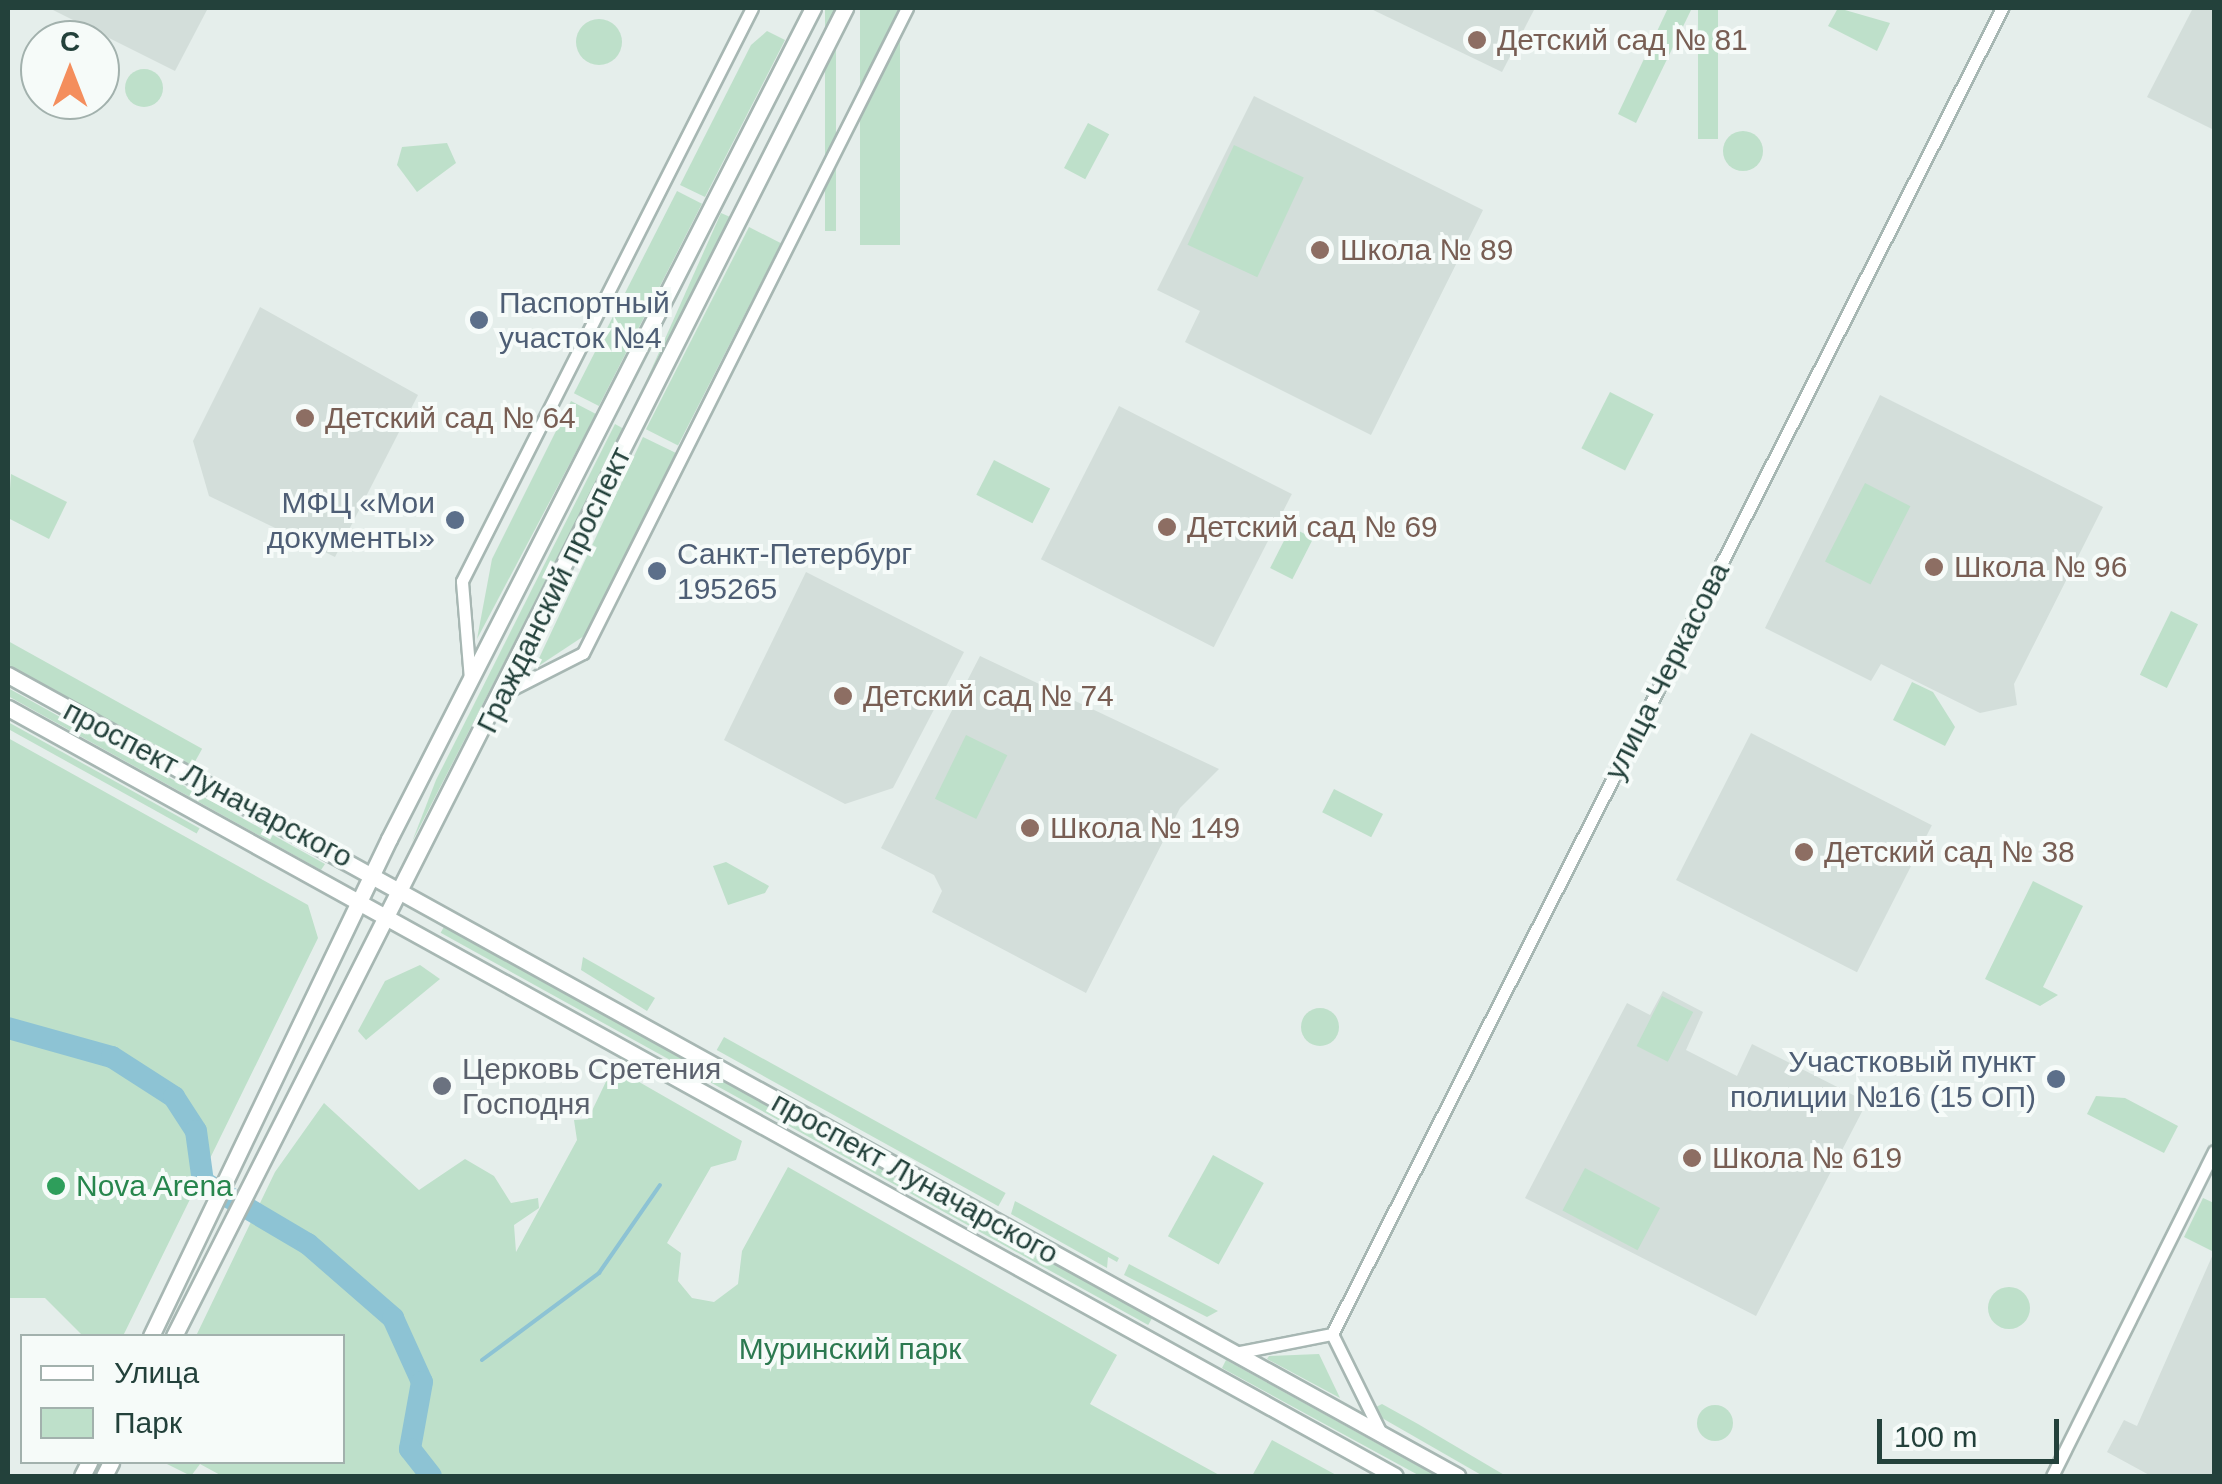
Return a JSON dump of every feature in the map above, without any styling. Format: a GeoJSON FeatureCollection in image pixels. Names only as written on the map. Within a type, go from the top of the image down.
{"type":"FeatureCollection","features":[{"type":"Feature","properties":{"kind":"main road","name":"Гражданский проспект"},"geometry":{"type":"LineString","coordinates":[[152,1334],[373,873],[812,8]]}},
{"type":"Feature","properties":{"kind":"main road","name":"Гражданский проспект"},"geometry":{"type":"LineString","coordinates":[[175,1334],[506,692],[844,8]]}},
{"type":"Feature","properties":{"kind":"main road","name":"проспект Луначарского"},"geometry":{"type":"LineString","coordinates":[[8,675],[404,890],[1457,1476]]}},
{"type":"Feature","properties":{"kind":"main road","name":"проспект Луначарского"},"geometry":{"type":"LineString","coordinates":[[8,708],[387,923],[1395,1476]]}},
{"type":"Feature","properties":{"kind":"main road"},"geometry":{"type":"LineString","coordinates":[[1151,1342],[1164,1315]]}},
{"type":"Feature","properties":{"kind":"street"},"geometry":{"type":"LineString","coordinates":[[470,685],[462,581],[752,8]]}},
{"type":"Feature","properties":{"kind":"street"},"geometry":{"type":"LineString","coordinates":[[506,692],[583,653],[907,8]]}},
{"type":"Feature","properties":{"kind":"street","name":"улица Черкасова"},"geometry":{"type":"LineString","coordinates":[[1332,1334],[2002,8]]}},
{"type":"Feature","properties":{"kind":"street"},"geometry":{"type":"LineString","coordinates":[[2052,1476],[2214,1151]]}},
{"type":"Feature","properties":{"kind":"street"},"geometry":{"type":"LineString","coordinates":[[1231,1353],[1332,1334],[1383,1435]]}},
{"type":"Feature","properties":{"kind":"shaded area"},"geometry":{"type":"Polygon","coordinates":[[[49,8],[208,8],[175,71],[120,44],[120,20],[73,20],[49,8]]]}},
{"type":"Feature","properties":{"kind":"shaded area","name":"Детский сад № 81"},"geometry":{"type":"Polygon","coordinates":[[[1369,8],[1535,8],[1502,72],[1369,8]]]}},
{"type":"Feature","properties":{"kind":"shaded area"},"geometry":{"type":"Polygon","coordinates":[[[2193,8],[2214,8],[2214,130],[2147,97],[2193,8]]]}},
{"type":"Feature","properties":{"kind":"shaded area","name":"Школа № 89"},"geometry":{"type":"Polygon","coordinates":[[[1254,96],[1483,210],[1371,435],[1185,342],[1200,311],[1157,290],[1254,96]]]}},
{"type":"Feature","properties":{"kind":"shaded area","name":"Детский сад № 64"},"geometry":{"type":"Polygon","coordinates":[[[260,307],[418,395],[335,557],[209,496],[193,441],[260,307]]]}},
{"type":"Feature","properties":{"kind":"shaded area","name":"Школа № 96"},"geometry":{"type":"Polygon","coordinates":[[[1880,395],[2103,507],[2014,684],[2017,705],[1980,713],[1881,664],[1871,681],[1765,628],[1880,395]]]}},
{"type":"Feature","properties":{"kind":"shaded area","name":"Детский сад № 69"},"geometry":{"type":"Polygon","coordinates":[[[1119,406],[1292,494],[1214,647],[1041,559],[1119,406]]]}},
{"type":"Feature","properties":{"kind":"shaded area","name":"Детский сад № 74"},"geometry":{"type":"Polygon","coordinates":[[[806,572],[964,652],[893,788],[845,804],[724,740],[806,572]]]}},
{"type":"Feature","properties":{"kind":"shaded area","name":"Школа № 149"},"geometry":{"type":"Polygon","coordinates":[[[980,656],[1219,769],[1180,808],[1086,993],[932,912],[942,891],[934,875],[881,848],[980,656]]]}},
{"type":"Feature","properties":{"kind":"shaded area","name":"Детский сад № 38"},"geometry":{"type":"Polygon","coordinates":[[[1751,733],[1932,825],[1857,972],[1676,880],[1751,733]]]}},
{"type":"Feature","properties":{"kind":"shaded area","name":"Школа № 619"},"geometry":{"type":"Polygon","coordinates":[[[1663,991],[1703,1012],[1686,1050],[1737,1076],[1752,1044],[1867,1102],[1756,1316],[1525,1198],[1627,1003],[1650,1015],[1663,991]]]}},
{"type":"Feature","properties":{"kind":"shaded area"},"geometry":{"type":"Polygon","coordinates":[[[2214,1252],[2214,1476],[2151,1476],[2107,1452],[2124,1420],[2137,1426],[2214,1252]]]}},
{"type":"Feature","properties":{"kind":"green space"},"geometry":{"type":"Polygon","coordinates":[[[825,8],[836,8],[836,231],[825,231],[825,8]]]}},
{"type":"Feature","properties":{"kind":"green space"},"geometry":{"type":"Polygon","coordinates":[[[860,8],[900,8],[900,245],[860,245],[860,8]]]}},
{"type":"Feature","properties":{"kind":"green space"},"geometry":{"type":"Polygon","coordinates":[[[1668,8],[1692,8],[1636,123],[1618,114],[1668,8]]]}},
{"type":"Feature","properties":{"kind":"green space"},"geometry":{"type":"Polygon","coordinates":[[[1698,8],[1718,8],[1718,139],[1698,139],[1698,8]]]}},
{"type":"Feature","properties":{"kind":"green space"},"geometry":{"type":"Polygon","coordinates":[[[1838,8],[1890,23],[1877,51],[1828,26],[1838,8]]]}},
{"type":"Feature","properties":{"kind":"green space"},"geometry":{"type":"Polygon","coordinates":[[[599,19],[615,26],[622,42],[615,58],[599,65],[583,58],[576,42],[583,26],[599,19]]]}},
{"type":"Feature","properties":{"kind":"green space"},"geometry":{"type":"Polygon","coordinates":[[[767,31],[785,40],[705,197],[680,185],[751,45],[767,31]]]}},
{"type":"Feature","properties":{"kind":"green space"},"geometry":{"type":"Polygon","coordinates":[[[144,69],[157,75],[163,88],[157,101],[144,107],[131,101],[125,88],[131,75],[144,69]]]}},
{"type":"Feature","properties":{"kind":"green space"},"geometry":{"type":"Polygon","coordinates":[[[1088,123],[1109,134],[1085,179],[1064,168],[1088,123]]]}},
{"type":"Feature","properties":{"kind":"green space"},"geometry":{"type":"Polygon","coordinates":[[[1743,131],[1757,137],[1763,151],[1757,165],[1743,171],[1729,165],[1723,151],[1729,137],[1743,131]]]}},
{"type":"Feature","properties":{"kind":"green space"},"geometry":{"type":"Polygon","coordinates":[[[447,143],[456,163],[417,192],[397,165],[402,147],[447,143]]]}},
{"type":"Feature","properties":{"kind":"green space"},"geometry":{"type":"Polygon","coordinates":[[[1234,145],[1304,178],[1257,277],[1188,245],[1234,145]]]}},
{"type":"Feature","properties":{"kind":"green space"},"geometry":{"type":"Polygon","coordinates":[[[677,191],[702,204],[599,406],[574,393],[677,191]]]}},
{"type":"Feature","properties":{"kind":"green space"},"geometry":{"type":"Polygon","coordinates":[[[721,213],[730,217],[638,424],[629,419],[721,213]]]}},
{"type":"Feature","properties":{"kind":"green space"},"geometry":{"type":"Polygon","coordinates":[[[749,227],[781,243],[678,446],[646,429],[749,227]]]}},
{"type":"Feature","properties":{"kind":"green space"},"geometry":{"type":"Polygon","coordinates":[[[1610,392],[1654,414],[1625,470],[1581,448],[1610,392]]]}},
{"type":"Feature","properties":{"kind":"green space"},"geometry":{"type":"Polygon","coordinates":[[[571,401],[596,414],[477,639],[492,559],[571,401]]]}},
{"type":"Feature","properties":{"kind":"green space"},"geometry":{"type":"Polygon","coordinates":[[[615,424],[624,429],[412,842],[436,780],[615,424]]]}},
{"type":"Feature","properties":{"kind":"green space"},"geometry":{"type":"Polygon","coordinates":[[[643,437],[676,453],[584,636],[534,669],[643,437]]]}},
{"type":"Feature","properties":{"kind":"green space"},"geometry":{"type":"Polygon","coordinates":[[[994,460],[1050,489],[1032,523],[976,495],[994,460]]]}},
{"type":"Feature","properties":{"kind":"green space"},"geometry":{"type":"Polygon","coordinates":[[[11,474],[67,502],[49,539],[8,518],[11,474]]]}},
{"type":"Feature","properties":{"kind":"green space"},"geometry":{"type":"Polygon","coordinates":[[[1865,483],[1910,506],[1870,585],[1825,561],[1865,483]]]}},
{"type":"Feature","properties":{"kind":"green space"},"geometry":{"type":"Polygon","coordinates":[[[1291,527],[1313,538],[1292,579],[1270,568],[1291,527]]]}},
{"type":"Feature","properties":{"kind":"green space"},"geometry":{"type":"Polygon","coordinates":[[[2171,611],[2198,624],[2167,688],[2140,675],[2171,611]]]}},
{"type":"Feature","properties":{"kind":"green space"},"geometry":{"type":"Polygon","coordinates":[[[8,641],[202,749],[192,767],[8,665],[8,641]]]}},
{"type":"Feature","properties":{"kind":"green space"},"geometry":{"type":"Polygon","coordinates":[[[1912,682],[1933,692],[1955,727],[1945,746],[1893,720],[1912,682]]]}},
{"type":"Feature","properties":{"kind":"green space"},"geometry":{"type":"Polygon","coordinates":[[[8,688],[325,864],[321,870],[8,696],[8,688]]]}},
{"type":"Feature","properties":{"kind":"green space"},"geometry":{"type":"Polygon","coordinates":[[[8,722],[200,828],[197,833],[8,729],[8,722]]]}},
{"type":"Feature","properties":{"kind":"green space"},"geometry":{"type":"Polygon","coordinates":[[[966,735],[1007,755],[976,819],[935,799],[966,735]]]}},
{"type":"Feature","properties":{"kind":"green space"},"geometry":{"type":"Polygon","coordinates":[[[8,738],[308,905],[318,938],[124,1334],[81,1334],[45,1298],[8,1298],[8,738]]]}},
{"type":"Feature","properties":{"kind":"green space"},"geometry":{"type":"Polygon","coordinates":[[[1334,789],[1383,814],[1371,837],[1322,812],[1334,789]]]}},
{"type":"Feature","properties":{"kind":"green space"},"geometry":{"type":"Polygon","coordinates":[[[726,862],[769,886],[765,893],[728,905],[713,866],[726,862]]]}},
{"type":"Feature","properties":{"kind":"green space"},"geometry":{"type":"Polygon","coordinates":[[[2033,881],[2083,906],[2043,987],[2058,995],[2040,1006],[1985,979],[2033,881]]]}},
{"type":"Feature","properties":{"kind":"green space"},"geometry":{"type":"Polygon","coordinates":[[[445,925],[1153,1317],[1148,1325],[441,933],[445,925]]]}},
{"type":"Feature","properties":{"kind":"green space"},"geometry":{"type":"Polygon","coordinates":[[[583,957],[655,998],[647,1011],[581,970],[583,957]]]}},
{"type":"Feature","properties":{"kind":"green space"},"geometry":{"type":"Polygon","coordinates":[[[420,965],[440,979],[366,1040],[358,1031],[385,981],[420,965]]]}},
{"type":"Feature","properties":{"kind":"green space"},"geometry":{"type":"Polygon","coordinates":[[[1662,996],[1693,1012],[1668,1062],[1637,1046],[1662,996]]]}},
{"type":"Feature","properties":{"kind":"green space"},"geometry":{"type":"Polygon","coordinates":[[[1320,1008],[1334,1013],[1339,1027],[1334,1041],[1320,1046],[1306,1041],[1301,1027],[1306,1013],[1320,1008]]]}},
{"type":"Feature","properties":{"kind":"green space"},"geometry":{"type":"Polygon","coordinates":[[[724,1037],[1006,1193],[998,1206],[717,1050],[724,1037]]]}},
{"type":"Feature","properties":{"kind":"green space","name":"Муринский парк"},"geometry":{"type":"Polygon","coordinates":[[[613,1067],[742,1141],[736,1160],[711,1167],[667,1243],[681,1253],[678,1281],[692,1298],[714,1302],[738,1284],[742,1251],[788,1167],[1117,1355],[1090,1404],[1221,1476],[222,1476],[200,1464],[345,1464],[345,1334],[197,1334],[275,1172],[324,1103],[419,1190],[465,1159],[494,1176],[511,1203],[538,1198],[539,1208],[514,1225],[516,1252],[577,1140],[574,1120],[588,1119],[613,1067]]]}},
{"type":"Feature","properties":{"kind":"green space"},"geometry":{"type":"Polygon","coordinates":[[[2096,1096],[2125,1098],[2178,1126],[2164,1153],[2087,1114],[2096,1096]]]}},
{"type":"Feature","properties":{"kind":"green space"},"geometry":{"type":"Polygon","coordinates":[[[1213,1155],[1264,1183],[1219,1264],[1168,1236],[1213,1155]]]}},
{"type":"Feature","properties":{"kind":"green space"},"geometry":{"type":"Polygon","coordinates":[[[1585,1168],[1660,1208],[1638,1250],[1562,1210],[1585,1168]]]}},
{"type":"Feature","properties":{"kind":"green space"},"geometry":{"type":"Polygon","coordinates":[[[2203,1198],[2214,1203],[2214,1252],[2184,1237],[2203,1198]]]}},
{"type":"Feature","properties":{"kind":"green space"},"geometry":{"type":"Polygon","coordinates":[[[1015,1201],[1119,1258],[1117,1262],[1108,1257],[1107,1268],[1011,1214],[1015,1201]]]}},
{"type":"Feature","properties":{"kind":"green space"},"geometry":{"type":"Polygon","coordinates":[[[1129,1264],[1218,1311],[1207,1317],[1124,1275],[1129,1264]]]}},
{"type":"Feature","properties":{"kind":"green space"},"geometry":{"type":"Polygon","coordinates":[[[2009,1287],[2024,1293],[2030,1308],[2024,1323],[2009,1329],[1994,1323],[1988,1308],[1994,1293],[2009,1287]]]}},
{"type":"Feature","properties":{"kind":"green space"},"geometry":{"type":"Polygon","coordinates":[[[1319,1354],[1340,1398],[1267,1359],[1269,1356],[1319,1354]]]}},
{"type":"Feature","properties":{"kind":"green space"},"geometry":{"type":"Polygon","coordinates":[[[1226,1360],[1437,1476],[1420,1476],[1222,1368],[1226,1360]]]}},
{"type":"Feature","properties":{"kind":"green space"},"geometry":{"type":"Polygon","coordinates":[[[1382,1404],[1506,1476],[1483,1476],[1382,1418],[1374,1408],[1382,1404]]]}},
{"type":"Feature","properties":{"kind":"green space"},"geometry":{"type":"Polygon","coordinates":[[[1715,1405],[1728,1410],[1733,1423],[1728,1436],[1715,1441],[1702,1436],[1697,1423],[1702,1410],[1715,1405]]]}},
{"type":"Feature","properties":{"kind":"green space"},"geometry":{"type":"Polygon","coordinates":[[[1272,1440],[1338,1476],[1252,1476],[1272,1440]]]}},
{"type":"Feature","properties":{"kind":"green space","name":"Муринский парк"},"geometry":{"type":"Polygon","coordinates":[[[167,1464],[200,1464],[191,1476],[167,1464]]]}},
{"type":"Feature","properties":{"kind":"waterway"},"geometry":{"type":"LineString","coordinates":[[8,1028],[112,1057],[174,1097],[196,1131],[203,1182],[308,1244],[393,1318],[422,1382],[410,1449],[431,1476]]}},
{"type":"Feature","properties":{"kind":"waterway"},"geometry":{"type":"LineString","coordinates":[[482,1360],[599,1273],[660,1185]]}},
{"type":"Feature","properties":{"kind":"place","name":"Детский сад № 81"},"geometry":{"type":"Point","coordinates":[1477,40]}},
{"type":"Feature","properties":{"kind":"place","name":"Школа № 89"},"geometry":{"type":"Point","coordinates":[1320,250]}},
{"type":"Feature","properties":{"kind":"place","name":"Паспортный участок №4"},"geometry":{"type":"Point","coordinates":[479,320]}},
{"type":"Feature","properties":{"kind":"place","name":"Детский сад № 64"},"geometry":{"type":"Point","coordinates":[305,418]}},
{"type":"Feature","properties":{"kind":"place","name":"МФЦ «Мои документы»"},"geometry":{"type":"Point","coordinates":[455,520]}},
{"type":"Feature","properties":{"kind":"place","name":"Детский сад № 69"},"geometry":{"type":"Point","coordinates":[1167,527]}},
{"type":"Feature","properties":{"kind":"place","name":"Школа № 96"},"geometry":{"type":"Point","coordinates":[1934,567]}},
{"type":"Feature","properties":{"kind":"place","name":"Санкт-Петербург 195265"},"geometry":{"type":"Point","coordinates":[657,571]}},
{"type":"Feature","properties":{"kind":"place","name":"Детский сад № 74"},"geometry":{"type":"Point","coordinates":[843,696]}},
{"type":"Feature","properties":{"kind":"place","name":"Школа № 149"},"geometry":{"type":"Point","coordinates":[1030,828]}},
{"type":"Feature","properties":{"kind":"place","name":"Детский сад № 38"},"geometry":{"type":"Point","coordinates":[1804,852]}},
{"type":"Feature","properties":{"kind":"place","name":"Участковый пункт полиции №16 (15 ОП)"},"geometry":{"type":"Point","coordinates":[2056,1079]}},
{"type":"Feature","properties":{"kind":"place","name":"Церковь Сретения Господня"},"geometry":{"type":"Point","coordinates":[442,1086]}},
{"type":"Feature","properties":{"kind":"place","name":"Школа № 619"},"geometry":{"type":"Point","coordinates":[1692,1158]}},
{"type":"Feature","properties":{"kind":"place","name":"Nova Arena"},"geometry":{"type":"Point","coordinates":[56,1186]}}]}
